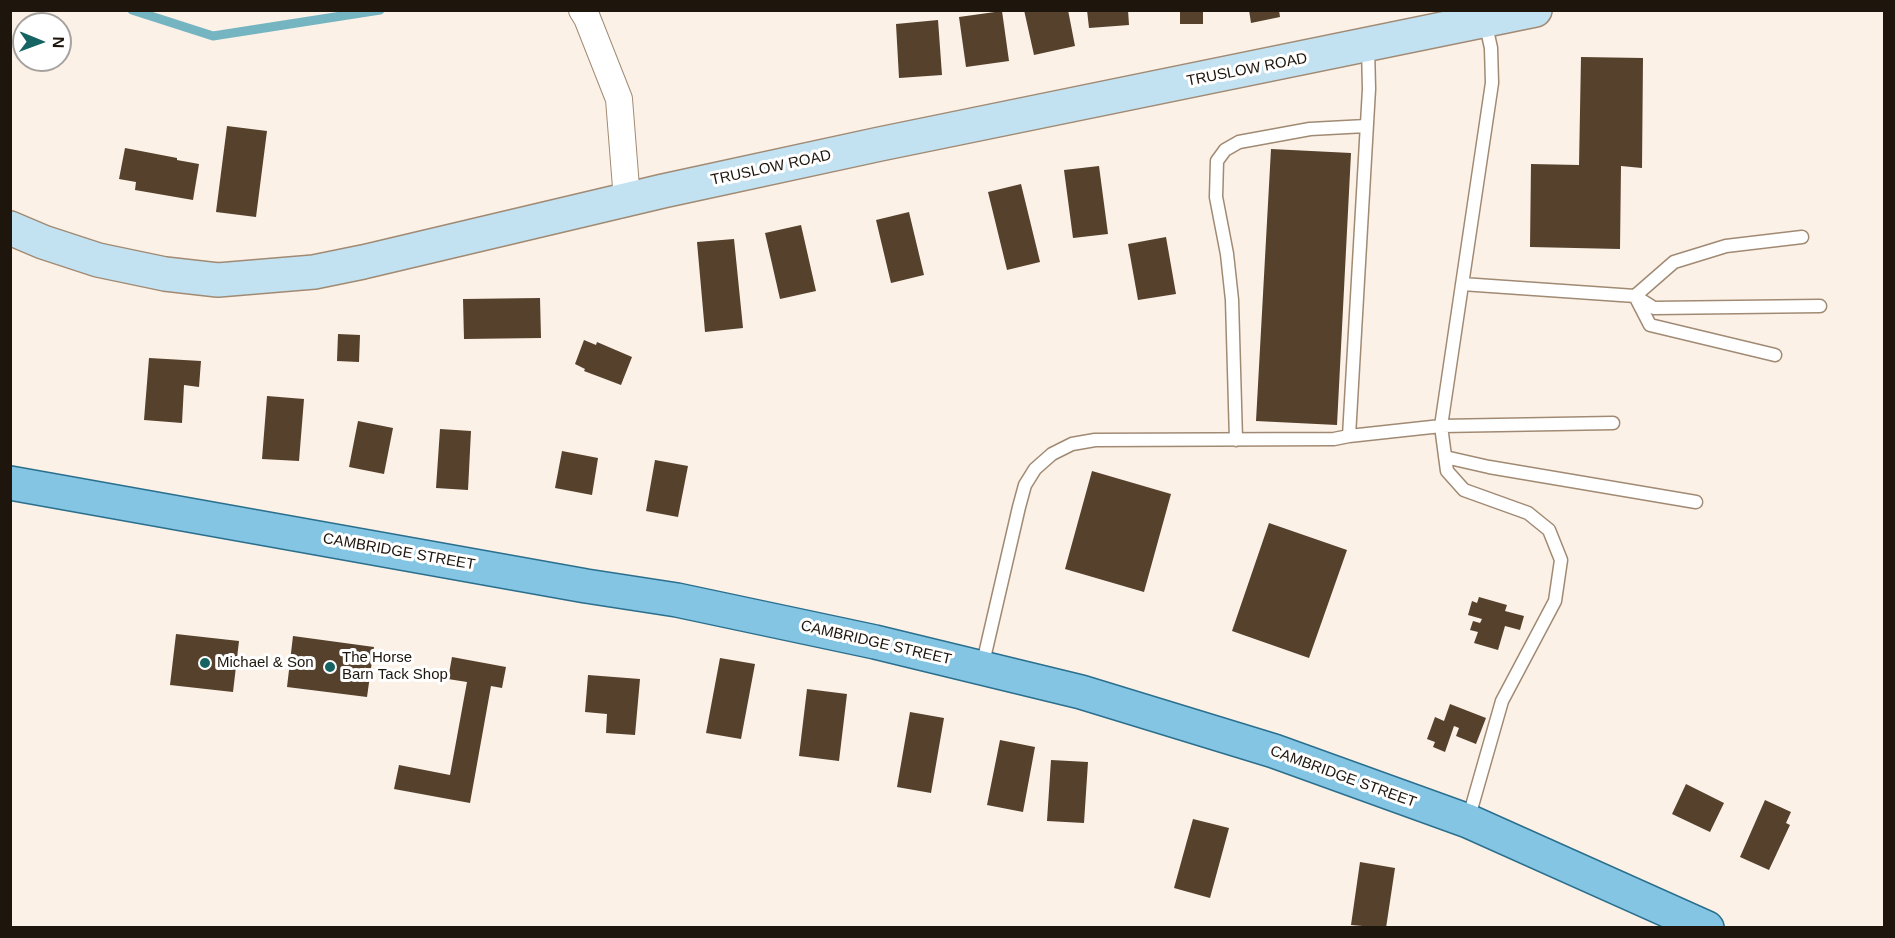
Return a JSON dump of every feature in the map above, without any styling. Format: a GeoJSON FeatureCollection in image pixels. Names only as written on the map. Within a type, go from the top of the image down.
{"type":"FeatureCollection","features":[{"type":"Feature","properties":{"kind":"main road","name":"CAMBRIDGE STREET"},"geometry":{"type":"LineString","coordinates":[[10,483],[586,586],[677,600],[875,642],[1081,692],[1274,751],[1468,822],[1707,927]]}},
{"type":"Feature","properties":{"kind":"street","name":"TRUSLOW ROAD"},"geometry":{"type":"LineString","coordinates":[[10,228],[43,242],[98,260],[165,274],[218,280],[291,275],[354,264],[880,144],[1535,10]]}},
{"type":"Feature","properties":{"kind":"street"},"geometry":{"type":"LineString","coordinates":[[585,14],[619,99],[627,200]]}},
{"type":"Feature","properties":{"kind":"lane"},"geometry":{"type":"LineString","coordinates":[[1468,822],[1502,701],[1555,601],[1560,560],[1550,530],[1528,513],[1464,490],[1447,471],[1445,457],[1441,426],[1492,83],[1491,48],[1485,21]]}},
{"type":"Feature","properties":{"kind":"lane"},"geometry":{"type":"LineString","coordinates":[[1348,436],[1368,89],[1368,46]]}},
{"type":"Feature","properties":{"kind":"lane"},"geometry":{"type":"LineString","coordinates":[[1236,440],[1233,300],[1216,197],[1217,160],[1225,150],[1239,142],[1310,129],[1366,126]]}},
{"type":"Feature","properties":{"kind":"lane"},"geometry":{"type":"LineString","coordinates":[[1635,296],[1674,262],[1726,246],[1802,237]]}},
{"type":"Feature","properties":{"kind":"lane"},"geometry":{"type":"LineString","coordinates":[[1462,284],[1635,296],[1654,308],[1820,306]]}},
{"type":"Feature","properties":{"kind":"lane"},"geometry":{"type":"LineString","coordinates":[[1635,296],[1650,325],[1775,355]]}},
{"type":"Feature","properties":{"kind":"lane"},"geometry":{"type":"LineString","coordinates":[[982,668],[1025,485],[1035,469],[1052,454],[1072,444],[1095,440],[1334,439],[1441,426],[1613,423]]}},
{"type":"Feature","properties":{"kind":"lane"},"geometry":{"type":"LineString","coordinates":[[1445,457],[1489,467],[1696,502]]}},
{"type":"Feature","properties":{"kind":"building"},"geometry":{"type":"Polygon","coordinates":[[[1024,10],[1068,10],[1075,46],[1034,55],[1024,10]]]}},
{"type":"Feature","properties":{"kind":"building"},"geometry":{"type":"Polygon","coordinates":[[[1087,10],[1128,10],[1129,25],[1089,28],[1087,10]]]}},
{"type":"Feature","properties":{"kind":"building"},"geometry":{"type":"Polygon","coordinates":[[[1180,10],[1203,10],[1203,24],[1180,24],[1180,10]]]}},
{"type":"Feature","properties":{"kind":"building"},"geometry":{"type":"Polygon","coordinates":[[[1249,10],[1279,10],[1280,17],[1251,23],[1249,10]]]}},
{"type":"Feature","properties":{"kind":"building"},"geometry":{"type":"Polygon","coordinates":[[[1002,11],[1009,61],[966,67],[959,17],[1002,11]]]}},
{"type":"Feature","properties":{"kind":"building"},"geometry":{"type":"Polygon","coordinates":[[[938,20],[942,75],[899,78],[896,24],[938,20]]]}},
{"type":"Feature","properties":{"kind":"building"},"geometry":{"type":"Polygon","coordinates":[[[1581,57],[1643,58],[1642,168],[1621,166],[1620,249],[1530,247],[1531,164],[1579,165],[1581,57]]]}},
{"type":"Feature","properties":{"kind":"building"},"geometry":{"type":"Polygon","coordinates":[[[227,126],[267,131],[256,217],[216,212],[227,126]]]}},
{"type":"Feature","properties":{"kind":"building"},"geometry":{"type":"Polygon","coordinates":[[[125,148],[199,164],[193,200],[135,190],[136,182],[119,179],[125,148]]]}},
{"type":"Feature","properties":{"kind":"building"},"geometry":{"type":"Polygon","coordinates":[[[1271,149],[1351,153],[1337,425],[1256,421],[1271,149]]]}},
{"type":"Feature","properties":{"kind":"building"},"geometry":{"type":"Polygon","coordinates":[[[1099,166],[1108,234],[1073,238],[1064,170],[1099,166]]]}},
{"type":"Feature","properties":{"kind":"building"},"geometry":{"type":"Polygon","coordinates":[[[1021,184],[1040,262],[1007,270],[988,192],[1021,184]]]}},
{"type":"Feature","properties":{"kind":"building"},"geometry":{"type":"Polygon","coordinates":[[[909,212],[924,275],[891,283],[876,220],[909,212]]]}},
{"type":"Feature","properties":{"kind":"building"},"geometry":{"type":"Polygon","coordinates":[[[801,225],[816,291],[780,299],[765,233],[801,225]]]}},
{"type":"Feature","properties":{"kind":"building"},"geometry":{"type":"Polygon","coordinates":[[[1166,237],[1176,294],[1138,300],[1128,244],[1166,237]]]}},
{"type":"Feature","properties":{"kind":"building"},"geometry":{"type":"Polygon","coordinates":[[[734,239],[743,328],[705,332],[697,242],[734,239]]]}},
{"type":"Feature","properties":{"kind":"building"},"geometry":{"type":"Polygon","coordinates":[[[540,298],[541,338],[464,339],[463,299],[540,298]]]}},
{"type":"Feature","properties":{"kind":"building"},"geometry":{"type":"Polygon","coordinates":[[[338,334],[360,335],[359,362],[337,361],[338,334]]]}},
{"type":"Feature","properties":{"kind":"building"},"geometry":{"type":"Polygon","coordinates":[[[584,340],[596,345],[597,342],[632,357],[621,385],[584,371],[585,369],[575,364],[584,340]]]}},
{"type":"Feature","properties":{"kind":"building"},"geometry":{"type":"Polygon","coordinates":[[[149,358],[201,361],[199,387],[184,385],[182,423],[144,420],[149,358]]]}},
{"type":"Feature","properties":{"kind":"building"},"geometry":{"type":"Polygon","coordinates":[[[267,396],[304,399],[299,461],[262,459],[267,396]]]}},
{"type":"Feature","properties":{"kind":"building"},"geometry":{"type":"Polygon","coordinates":[[[358,421],[393,428],[384,474],[349,467],[358,421]]]}},
{"type":"Feature","properties":{"kind":"building"},"geometry":{"type":"Polygon","coordinates":[[[440,429],[471,431],[468,490],[436,488],[440,429]]]}},
{"type":"Feature","properties":{"kind":"building"},"geometry":{"type":"Polygon","coordinates":[[[562,451],[598,458],[592,495],[555,488],[562,451]]]}},
{"type":"Feature","properties":{"kind":"building"},"geometry":{"type":"Polygon","coordinates":[[[655,460],[688,466],[678,517],[646,511],[655,460]]]}},
{"type":"Feature","properties":{"kind":"building"},"geometry":{"type":"Polygon","coordinates":[[[1092,471],[1171,494],[1144,592],[1065,569],[1092,471]]]}},
{"type":"Feature","properties":{"kind":"building"},"geometry":{"type":"Polygon","coordinates":[[[1269,523],[1347,550],[1309,658],[1232,631],[1269,523]]]}},
{"type":"Feature","properties":{"kind":"building"},"geometry":{"type":"Polygon","coordinates":[[[1479,597],[1507,605],[1505,611],[1524,616],[1520,630],[1505,626],[1498,650],[1474,643],[1478,632],[1470,630],[1473,621],[1480,623],[1482,619],[1468,615],[1472,601],[1477,603],[1479,597]]]}},
{"type":"Feature","properties":{"kind":"building","name":"Michael & Son"},"geometry":{"type":"Polygon","coordinates":[[[176,634],[239,641],[233,692],[170,685],[176,634]]]}},
{"type":"Feature","properties":{"kind":"building","name":"The Horse Barn Tack Shop"},"geometry":{"type":"Polygon","coordinates":[[[293,636],[374,647],[367,697],[287,687],[293,636]]]}},
{"type":"Feature","properties":{"kind":"building"},"geometry":{"type":"Polygon","coordinates":[[[452,657],[506,667],[502,688],[491,686],[470,803],[394,789],[399,765],[450,775],[467,682],[448,679],[452,657]]]}},
{"type":"Feature","properties":{"kind":"building"},"geometry":{"type":"Polygon","coordinates":[[[720,658],[755,664],[741,739],[706,733],[720,658]]]}},
{"type":"Feature","properties":{"kind":"building"},"geometry":{"type":"Polygon","coordinates":[[[588,675],[640,679],[635,735],[606,733],[607,714],[585,712],[588,675]]]}},
{"type":"Feature","properties":{"kind":"building"},"geometry":{"type":"Polygon","coordinates":[[[807,689],[847,694],[839,761],[799,756],[807,689]]]}},
{"type":"Feature","properties":{"kind":"building"},"geometry":{"type":"Polygon","coordinates":[[[1450,704],[1486,718],[1476,744],[1456,736],[1459,728],[1454,726],[1445,752],[1433,747],[1435,742],[1427,739],[1435,717],[1444,721],[1450,704]]]}},
{"type":"Feature","properties":{"kind":"building"},"geometry":{"type":"Polygon","coordinates":[[[910,712],[944,718],[931,793],[897,787],[910,712]]]}},
{"type":"Feature","properties":{"kind":"building"},"geometry":{"type":"Polygon","coordinates":[[[1000,740],[1035,747],[1023,812],[987,805],[1000,740]]]}},
{"type":"Feature","properties":{"kind":"building"},"geometry":{"type":"Polygon","coordinates":[[[1051,760],[1088,762],[1084,823],[1047,821],[1051,760]]]}},
{"type":"Feature","properties":{"kind":"building"},"geometry":{"type":"Polygon","coordinates":[[[1686,784],[1724,803],[1710,832],[1672,814],[1686,784]]]}},
{"type":"Feature","properties":{"kind":"building"},"geometry":{"type":"Polygon","coordinates":[[[1765,800],[1791,812],[1786,823],[1790,825],[1769,870],[1740,857],[1765,800]]]}},
{"type":"Feature","properties":{"kind":"building"},"geometry":{"type":"Polygon","coordinates":[[[1193,819],[1229,828],[1210,898],[1174,888],[1193,819]]]}},
{"type":"Feature","properties":{"kind":"building"},"geometry":{"type":"Polygon","coordinates":[[[1360,862],[1395,868],[1386,928],[1351,925],[1360,862]]]}},
{"type":"Feature","properties":{"kind":"waterway"},"geometry":{"type":"LineString","coordinates":[[132,10],[213,36],[380,10]]}},
{"type":"Feature","properties":{"kind":"place","name":"Michael & Son"},"geometry":{"type":"Point","coordinates":[205,663]}},
{"type":"Feature","properties":{"kind":"place","name":"The Horse Barn Tack Shop"},"geometry":{"type":"Point","coordinates":[330,667]}}]}
